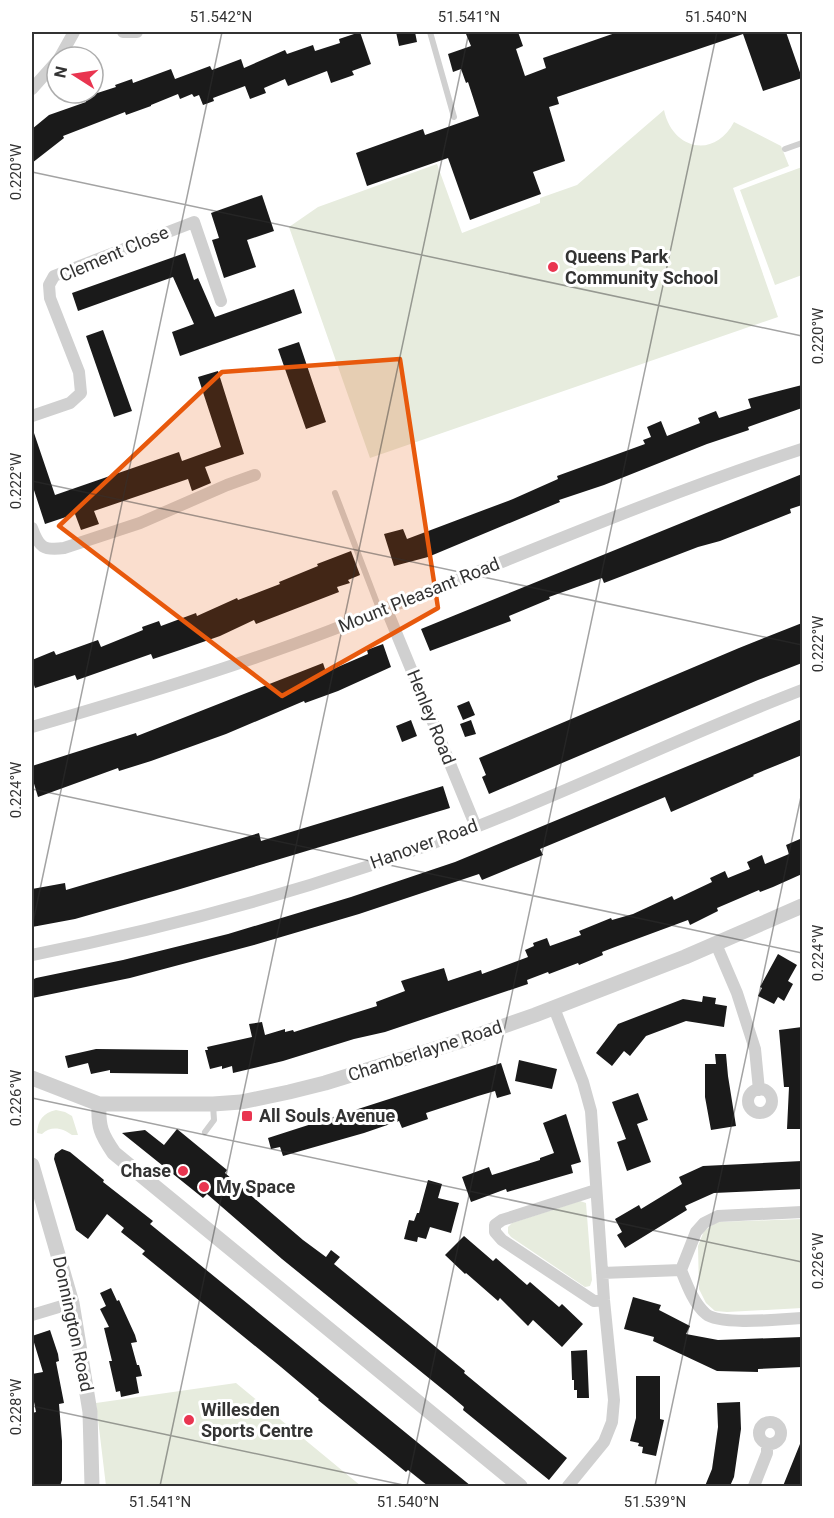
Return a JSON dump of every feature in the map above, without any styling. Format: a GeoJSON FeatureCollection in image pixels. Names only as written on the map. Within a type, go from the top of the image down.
{"type":"FeatureCollection","features":[{"type":"Feature","properties":{"kind":"street"},"geometry":{"type":"LineString","coordinates":[[123,32],[137,32]]}},
{"type":"Feature","properties":{"kind":"street"},"geometry":{"type":"LineString","coordinates":[[32,89],[45,74]]}},
{"type":"Feature","properties":{"kind":"street","name":"Clement Close"},"geometry":{"type":"LineString","coordinates":[[32,416],[70,403],[81,393],[79,372],[50,298],[50,285],[54,276],[194,222],[221,301]]}},
{"type":"Feature","properties":{"kind":"street","name":"Mount Pleasant Road"},"geometry":{"type":"LineString","coordinates":[[32,727],[149,692],[326,632],[660,500],[802,449]]}},
{"type":"Feature","properties":{"kind":"street"},"geometry":{"type":"LineString","coordinates":[[32,528],[42,547],[51,550],[64,548],[140,523],[255,475]]}},
{"type":"Feature","properties":{"kind":"street","name":"Henley Road"},"geometry":{"type":"LineString","coordinates":[[383,610],[476,827]]}},
{"type":"Feature","properties":{"kind":"street","name":"Hanover Road"},"geometry":{"type":"LineString","coordinates":[[32,955],[208,914],[318,881],[476,827],[721,721],[802,690]]}},
{"type":"Feature","properties":{"kind":"street","name":"Chamberlayne Road"},"geometry":{"type":"LineString","coordinates":[[32,1078],[99,1104],[213,1104],[250,1100],[325,1083],[464,1040],[554,1008],[716,944],[802,906]]}},
{"type":"Feature","properties":{"kind":"street"},"geometry":{"type":"LineString","coordinates":[[716,944],[737,993],[754,1048],[759,1090]]}},
{"type":"Feature","properties":{"kind":"street"},"geometry":{"type":"LineString","coordinates":[[554,1008],[588,1096],[614,1400],[612,1422],[604,1442],[568,1486]]}},
{"type":"Feature","properties":{"kind":"street"},"geometry":{"type":"LineString","coordinates":[[99,1104],[98,1123],[102,1136],[114,1153],[520,1486]]}},
{"type":"Feature","properties":{"kind":"street","name":"Donnington Road"},"geometry":{"type":"LineString","coordinates":[[32,1165],[72,1303],[90,1412],[92,1486]]}},
{"type":"Feature","properties":{"kind":"street"},"geometry":{"type":"LineString","coordinates":[[596,1190],[502,1220],[495,1225],[495,1232],[502,1240],[594,1300],[604,1300]]}},
{"type":"Feature","properties":{"kind":"street"},"geometry":{"type":"LineString","coordinates":[[802,1212],[718,1216],[704,1223],[696,1232],[681,1270],[688,1288],[707,1316],[725,1321],[802,1318]]}},
{"type":"Feature","properties":{"kind":"street"},"geometry":{"type":"LineString","coordinates":[[602,1273],[681,1270]]}},
{"type":"Feature","properties":{"kind":"street"},"geometry":{"type":"LineString","coordinates":[[32,1315],[72,1303]]}},
{"type":"Feature","properties":{"kind":"street"},"geometry":{"type":"LineString","coordinates":[[754,1486],[767,1453],[767,1444]]}},
{"type":"Feature","properties":{"kind":"lane"},"geometry":{"type":"LineString","coordinates":[[430,32],[454,117]]}},
{"type":"Feature","properties":{"kind":"lane"},"geometry":{"type":"LineString","coordinates":[[785,149],[802,143]]}},
{"type":"Feature","properties":{"kind":"lane"},"geometry":{"type":"LineString","coordinates":[[335,493],[383,610]]}},
{"type":"Feature","properties":{"kind":"lane"},"geometry":{"type":"LineString","coordinates":[[205,1132],[214,1120],[213,1104]]}},
{"type":"Feature","properties":{"kind":"highlighted area"},"geometry":{"type":"Polygon","coordinates":[[[400,359],[438,608],[282,696],[59,526],[222,372],[400,359]]]}},
{"type":"Feature","properties":{"kind":"shaded area"},"geometry":{"type":"Polygon","coordinates":[[[664,110],[668,123],[676,134],[684,141],[695,145],[716,142],[726,134],[734,122],[781,146],[789,166],[733,188],[778,317],[370,458],[289,227],[318,207],[437,164],[462,233],[540,203],[540,198],[577,185],[664,110]]]}},
{"type":"Feature","properties":{"kind":"shaded area"},"geometry":{"type":"Polygon","coordinates":[[[802,167],[802,275],[775,285],[740,190],[802,167]]]}},
{"type":"Feature","properties":{"kind":"shaded area"},"geometry":{"type":"Polygon","coordinates":[[[56,1110],[72,1116],[78,1135],[72,1135],[57,1128],[49,1129],[42,1134],[37,1133],[42,1118],[56,1110]]]}},
{"type":"Feature","properties":{"kind":"shaded area"},"geometry":{"type":"Polygon","coordinates":[[[580,1201],[586,1203],[592,1280],[590,1286],[585,1287],[508,1233],[508,1227],[512,1223],[580,1201]]]}},
{"type":"Feature","properties":{"kind":"shaded area"},"geometry":{"type":"Polygon","coordinates":[[[802,1219],[802,1308],[727,1312],[715,1311],[706,1303],[699,1289],[698,1246],[704,1231],[717,1222],[802,1219]]]}},
{"type":"Feature","properties":{"kind":"shaded area","name":"Willesden Sports Centre"},"geometry":{"type":"Polygon","coordinates":[[[236,1383],[361,1486],[106,1486],[96,1403],[236,1383]]]}},
{"type":"Feature","properties":{"kind":"building"},"geometry":{"type":"Polygon","coordinates":[[[360,32],[371,64],[352,71],[354,75],[331,83],[327,71],[288,86],[285,79],[264,88],[266,93],[250,99],[245,86],[213,98],[214,101],[203,105],[199,95],[194,97],[192,94],[180,99],[178,94],[151,106],[126,115],[125,112],[63,136],[64,138],[32,163],[32,129],[49,115],[77,105],[105,105],[105,91],[116,87],[115,85],[132,79],[133,83],[171,69],[175,79],[210,66],[212,70],[241,59],[244,68],[285,50],[287,54],[313,45],[315,51],[340,43],[339,39],[360,32]]]}},
{"type":"Feature","properties":{"kind":"building"},"geometry":{"type":"Polygon","coordinates":[[[396,32],[415,32],[417,42],[399,46],[396,32]]]}},
{"type":"Feature","properties":{"kind":"building"},"geometry":{"type":"Polygon","coordinates":[[[518,32],[523,46],[516,49],[525,76],[546,68],[543,58],[618,32],[786,32],[802,78],[763,91],[743,34],[557,97],[559,104],[549,107],[565,161],[533,172],[541,194],[470,220],[448,158],[367,186],[356,153],[423,129],[425,135],[479,116],[468,82],[466,83],[461,69],[453,72],[448,54],[471,46],[466,34],[518,32]]]}},
{"type":"Feature","properties":{"kind":"building"},"geometry":{"type":"Polygon","coordinates":[[[262,195],[274,231],[247,240],[256,267],[224,278],[212,240],[219,238],[211,213],[262,195]]]}},
{"type":"Feature","properties":{"kind":"building"},"geometry":{"type":"Polygon","coordinates":[[[185,253],[194,280],[198,278],[215,317],[294,289],[302,313],[180,356],[172,332],[194,324],[173,277],[78,311],[72,293],[185,253]]]}},
{"type":"Feature","properties":{"kind":"building"},"geometry":{"type":"Polygon","coordinates":[[[103,330],[132,411],[114,417],[86,336],[103,330]]]}},
{"type":"Feature","properties":{"kind":"building"},"geometry":{"type":"Polygon","coordinates":[[[299,342],[326,422],[306,429],[278,349],[299,342]]]}},
{"type":"Feature","properties":{"kind":"building"},"geometry":{"type":"Polygon","coordinates":[[[218,371],[244,454],[205,467],[211,483],[192,491],[188,479],[94,511],[99,524],[81,530],[75,514],[45,524],[32,484],[32,433],[34,433],[55,495],[179,452],[182,461],[221,447],[198,377],[218,371]]]}},
{"type":"Feature","properties":{"kind":"building"},"geometry":{"type":"Polygon","coordinates":[[[802,385],[802,408],[748,427],[749,430],[707,444],[604,485],[559,500],[560,502],[428,557],[394,566],[384,534],[403,529],[407,539],[513,499],[558,479],[557,476],[645,444],[643,440],[651,437],[647,427],[661,421],[667,436],[700,423],[698,418],[716,411],[719,418],[751,408],[748,399],[802,385]]]}},
{"type":"Feature","properties":{"kind":"building"},"geometry":{"type":"Polygon","coordinates":[[[802,474],[802,505],[790,509],[791,513],[604,583],[602,578],[549,597],[550,599],[509,616],[511,621],[430,651],[421,629],[802,474]]]}},
{"type":"Feature","properties":{"kind":"building"},"geometry":{"type":"Polygon","coordinates":[[[351,551],[360,575],[348,580],[350,583],[337,587],[339,592],[256,624],[254,620],[220,636],[153,659],[151,654],[77,680],[75,675],[35,688],[32,679],[32,660],[54,651],[56,655],[98,640],[101,647],[159,621],[161,626],[196,613],[197,616],[237,598],[238,600],[280,584],[279,582],[318,566],[317,564],[351,551]]]}},
{"type":"Feature","properties":{"kind":"building"},"geometry":{"type":"Polygon","coordinates":[[[802,623],[802,663],[489,794],[482,777],[486,775],[479,758],[802,623]]]}},
{"type":"Feature","properties":{"kind":"building"},"geometry":{"type":"Polygon","coordinates":[[[383,644],[391,667],[338,691],[305,703],[304,701],[226,734],[151,761],[119,771],[118,768],[38,797],[32,777],[32,766],[136,733],[137,736],[323,663],[326,672],[368,654],[367,650],[383,644]]]}},
{"type":"Feature","properties":{"kind":"building"},"geometry":{"type":"Polygon","coordinates":[[[469,701],[475,715],[463,720],[457,706],[469,701]]]}},
{"type":"Feature","properties":{"kind":"building"},"geometry":{"type":"Polygon","coordinates":[[[802,719],[802,755],[671,812],[665,797],[540,849],[543,855],[482,880],[479,874],[359,914],[254,945],[130,978],[32,998],[32,980],[36,978],[123,960],[228,934],[351,897],[455,862],[802,719]]]}},
{"type":"Feature","properties":{"kind":"building"},"geometry":{"type":"Polygon","coordinates":[[[411,720],[417,736],[402,742],[396,726],[411,720]]]}},
{"type":"Feature","properties":{"kind":"building"},"geometry":{"type":"Polygon","coordinates":[[[471,720],[476,734],[465,737],[460,724],[471,720]]]}},
{"type":"Feature","properties":{"kind":"building"},"geometry":{"type":"Polygon","coordinates":[[[443,786],[450,808],[177,890],[75,919],[32,927],[32,889],[65,883],[66,890],[259,833],[261,841],[443,786]]]}},
{"type":"Feature","properties":{"kind":"building"},"geometry":{"type":"Polygon","coordinates":[[[800,839],[802,874],[717,908],[718,911],[690,925],[688,920],[602,952],[603,955],[579,965],[578,963],[527,980],[528,984],[385,1032],[233,1073],[232,1066],[210,1069],[205,1050],[208,1050],[207,1047],[252,1037],[249,1024],[262,1022],[265,1035],[285,1029],[285,1032],[293,1030],[294,1032],[377,1006],[376,1002],[405,991],[401,981],[444,968],[448,981],[481,970],[482,974],[528,957],[525,950],[534,946],[533,943],[547,938],[550,946],[581,935],[579,931],[611,918],[612,920],[633,914],[672,896],[674,900],[712,882],[710,878],[725,871],[728,878],[750,869],[747,862],[762,855],[765,864],[789,854],[786,845],[800,839]]]}},
{"type":"Feature","properties":{"kind":"building"},"geometry":{"type":"Polygon","coordinates":[[[778,954],[797,965],[788,981],[793,984],[784,1001],[778,997],[774,1004],[758,996],[762,988],[760,987],[778,954]]]}},
{"type":"Feature","properties":{"kind":"building"},"geometry":{"type":"Polygon","coordinates":[[[703,996],[716,998],[715,1004],[727,1006],[724,1027],[686,1021],[646,1036],[630,1056],[624,1051],[612,1066],[596,1053],[618,1024],[683,999],[702,1002],[703,996]]]}},
{"type":"Feature","properties":{"kind":"building"},"geometry":{"type":"Polygon","coordinates":[[[802,1027],[802,1129],[787,1129],[789,1087],[784,1087],[779,1030],[802,1027]]]}},
{"type":"Feature","properties":{"kind":"building"},"geometry":{"type":"Polygon","coordinates":[[[96,1049],[188,1050],[188,1074],[110,1073],[110,1070],[91,1074],[88,1063],[68,1068],[65,1056],[96,1049]]]}},
{"type":"Feature","properties":{"kind":"building"},"geometry":{"type":"Polygon","coordinates":[[[715,1054],[726,1054],[736,1126],[711,1130],[705,1097],[705,1064],[716,1064],[715,1054]]]}},
{"type":"Feature","properties":{"kind":"building"},"geometry":{"type":"Polygon","coordinates":[[[519,1060],[557,1069],[552,1089],[515,1081],[519,1060]]]}},
{"type":"Feature","properties":{"kind":"building"},"geometry":{"type":"Polygon","coordinates":[[[501,1063],[511,1094],[497,1098],[495,1091],[426,1113],[428,1119],[402,1128],[399,1121],[283,1156],[280,1147],[271,1149],[268,1138],[501,1063]]]}},
{"type":"Feature","properties":{"kind":"building"},"geometry":{"type":"Polygon","coordinates":[[[638,1093],[648,1120],[637,1124],[651,1162],[627,1171],[617,1142],[626,1139],[612,1102],[638,1093]]]}},
{"type":"Feature","properties":{"kind":"building"},"geometry":{"type":"Polygon","coordinates":[[[566,1114],[581,1162],[571,1165],[573,1173],[507,1192],[506,1189],[471,1202],[462,1177],[489,1167],[492,1175],[540,1160],[554,1153],[543,1123],[566,1114]]]}},
{"type":"Feature","properties":{"kind":"building"},"geometry":{"type":"Polygon","coordinates":[[[177,1129],[227,1170],[225,1173],[303,1240],[326,1257],[331,1250],[340,1257],[334,1264],[567,1458],[549,1480],[207,1194],[203,1198],[122,1133],[145,1130],[164,1145],[177,1129]]]}},
{"type":"Feature","properties":{"kind":"building"},"geometry":{"type":"Polygon","coordinates":[[[62,1149],[70,1152],[104,1180],[103,1182],[153,1221],[150,1224],[471,1486],[428,1486],[408,1470],[406,1472],[142,1254],[145,1251],[121,1232],[124,1228],[107,1214],[88,1239],[76,1230],[54,1159],[55,1154],[62,1149]]]}},
{"type":"Feature","properties":{"kind":"building"},"geometry":{"type":"Polygon","coordinates":[[[802,1161],[802,1189],[714,1193],[685,1206],[687,1210],[625,1248],[617,1235],[622,1232],[615,1219],[639,1205],[641,1209],[682,1184],[679,1177],[703,1166],[802,1161]]]}},
{"type":"Feature","properties":{"kind":"building"},"geometry":{"type":"Polygon","coordinates":[[[428,1180],[442,1184],[438,1198],[459,1203],[451,1233],[430,1227],[426,1239],[418,1237],[417,1242],[404,1239],[409,1220],[414,1221],[419,1213],[428,1180]]]}},
{"type":"Feature","properties":{"kind":"building"},"geometry":{"type":"Polygon","coordinates":[[[464,1236],[493,1261],[496,1258],[527,1285],[530,1282],[559,1307],[562,1304],[583,1324],[562,1347],[533,1320],[528,1326],[500,1298],[498,1301],[445,1255],[464,1236]]]}},
{"type":"Feature","properties":{"kind":"building"},"geometry":{"type":"Polygon","coordinates":[[[111,1288],[135,1335],[137,1342],[131,1343],[142,1376],[136,1377],[139,1393],[121,1397],[120,1391],[116,1392],[109,1361],[112,1361],[104,1328],[109,1327],[100,1309],[106,1306],[100,1293],[111,1288]]]}},
{"type":"Feature","properties":{"kind":"building"},"geometry":{"type":"Polygon","coordinates":[[[633,1297],[661,1305],[659,1310],[690,1326],[686,1334],[718,1340],[802,1337],[802,1367],[758,1369],[758,1372],[717,1371],[653,1341],[654,1337],[624,1329],[633,1297]]]}},
{"type":"Feature","properties":{"kind":"building"},"geometry":{"type":"Polygon","coordinates":[[[50,1330],[58,1354],[59,1361],[56,1362],[64,1403],[59,1404],[62,1480],[60,1486],[32,1486],[32,1413],[36,1412],[32,1392],[32,1374],[43,1372],[32,1336],[50,1330]]]}},
{"type":"Feature","properties":{"kind":"building"},"geometry":{"type":"Polygon","coordinates":[[[587,1350],[589,1398],[577,1398],[577,1390],[574,1390],[574,1380],[572,1380],[571,1351],[587,1350]]]}},
{"type":"Feature","properties":{"kind":"building"},"geometry":{"type":"Polygon","coordinates":[[[636,1376],[660,1376],[660,1419],[664,1420],[656,1456],[642,1453],[643,1447],[638,1446],[639,1443],[630,1441],[636,1418],[636,1376]]]}},
{"type":"Feature","properties":{"kind":"building"},"geometry":{"type":"Polygon","coordinates":[[[740,1402],[741,1429],[734,1477],[730,1486],[705,1486],[712,1469],[718,1427],[717,1403],[740,1402]]]}},
{"type":"Feature","properties":{"kind":"building"},"geometry":{"type":"Polygon","coordinates":[[[802,1439],[802,1486],[783,1486],[802,1439]]]}},
{"type":"Feature","properties":{"kind":"place","name":"Queens Park Community School"},"geometry":{"type":"Point","coordinates":[553,267]}},
{"type":"Feature","properties":{"kind":"place","name":"All Souls Avenue"},"geometry":{"type":"Point","coordinates":[247,1116]}},
{"type":"Feature","properties":{"kind":"place","name":"Chase"},"geometry":{"type":"Point","coordinates":[183,1171]}},
{"type":"Feature","properties":{"kind":"place","name":"My Space"},"geometry":{"type":"Point","coordinates":[204,1187]}},
{"type":"Feature","properties":{"kind":"place","name":"Willesden Sports Centre"},"geometry":{"type":"Point","coordinates":[189,1420]}}]}
